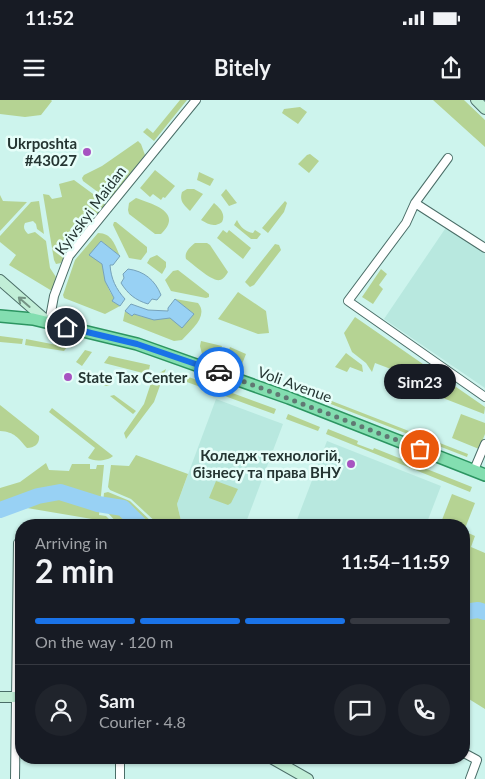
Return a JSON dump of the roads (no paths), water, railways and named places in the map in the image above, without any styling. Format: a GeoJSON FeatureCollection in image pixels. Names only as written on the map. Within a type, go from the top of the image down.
{"type":"FeatureCollection","features":[{"type":"Feature","properties":{"kind":"main road","name":"Voli Avenue"},"geometry":{"type":"LineString","coordinates":[[0,316],[33,319],[137,344],[357,424],[480,472]]}},
{"type":"Feature","properties":{"kind":"street","name":"Kyivskyi Maidan"},"geometry":{"type":"LineString","coordinates":[[48,323],[54,296],[69,256],[196,100]]}},
{"type":"Feature","properties":{"kind":"street"},"geometry":{"type":"LineString","coordinates":[[476,100],[485,109]]}},
{"type":"Feature","properties":{"kind":"street"},"geometry":{"type":"LineString","coordinates":[[448,158],[415,202],[406,223],[348,301],[485,397]]}},
{"type":"Feature","properties":{"kind":"street"},"geometry":{"type":"LineString","coordinates":[[415,202],[485,248]]}},
{"type":"Feature","properties":{"kind":"street"},"geometry":{"type":"LineString","coordinates":[[0,280],[48,323]]}},
{"type":"Feature","properties":{"kind":"street"},"geometry":{"type":"LineString","coordinates":[[480,472],[485,444]]}},
{"type":"Feature","properties":{"kind":"street"},"geometry":{"type":"LineString","coordinates":[[0,697],[15,697]]}},
{"type":"Feature","properties":{"kind":"street"},"geometry":{"type":"LineString","coordinates":[[470,756],[477,760],[470,779]]}},
{"type":"Feature","properties":{"kind":"street"},"geometry":{"type":"LineString","coordinates":[[16,779],[17,764]]}},
{"type":"Feature","properties":{"kind":"street"},"geometry":{"type":"LineString","coordinates":[[120,764],[120,779]]}},
{"type":"Feature","properties":{"kind":"street"},"geometry":{"type":"LineString","coordinates":[[282,764],[308,779]]}},
{"type":"Feature","properties":{"kind":"water"},"geometry":{"type":"Polygon","coordinates":[[[101,241],[120,256],[113,265],[110,265],[114,283],[125,299],[120,306],[112,301],[114,298],[105,281],[102,264],[89,255],[101,241]]]}},
{"type":"Feature","properties":{"kind":"water"},"geometry":{"type":"Polygon","coordinates":[[[128,269],[144,274],[156,285],[161,295],[157,300],[152,299],[148,304],[139,301],[129,293],[121,283],[124,278],[123,274],[128,269]]]}},
{"type":"Feature","properties":{"kind":"water"},"geometry":{"type":"Polygon","coordinates":[[[175,299],[194,314],[182,328],[170,318],[154,320],[134,314],[132,316],[125,311],[131,304],[148,310],[168,311],[168,308],[175,299]]]}},
{"type":"Feature","properties":{"kind":"water"},"geometry":{"type":"Polygon","coordinates":[[[103,503],[121,504],[137,519],[129,519],[121,512],[103,508],[103,503]]]}},
{"type":"Feature","properties":{"kind":"waterway"},"geometry":{"type":"LineString","coordinates":[[0,510],[38,496],[60,492],[98,504],[123,508],[134,519]]}},
{"type":"Feature","properties":{"kind":"waterway"},"geometry":{"type":"LineString","coordinates":[[470,611],[478,610],[485,612]]}},
{"type":"Feature","properties":{"kind":"place","name":"Ukrposhta #43027"},"geometry":{"type":"Point","coordinates":[87,152]}},
{"type":"Feature","properties":{"kind":"place","name":"State Tax Center"},"geometry":{"type":"Point","coordinates":[68,377]}},
{"type":"Feature","properties":{"kind":"place","name":"Sim23"},"geometry":{"type":"Point","coordinates":[420,449]}},
{"type":"Feature","properties":{"kind":"place","name":"Коледж технологій, бізнесу та права ВНУ"},"geometry":{"type":"Point","coordinates":[351,464]}}]}
